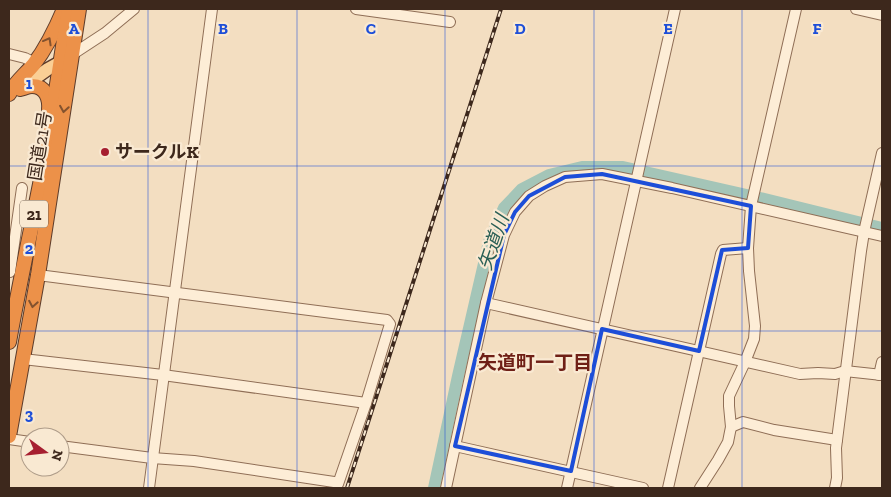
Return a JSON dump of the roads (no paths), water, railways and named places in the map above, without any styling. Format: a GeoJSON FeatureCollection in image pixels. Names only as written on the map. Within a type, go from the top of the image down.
{"type":"FeatureCollection","features":[{"type":"Feature","properties":{"kind":"highway"},"geometry":{"type":"LineString","coordinates":[[14,91],[35,62],[56,27],[64,9]]}},
{"type":"Feature","properties":{"kind":"highway","name":"国道21号"},"geometry":{"type":"LineString","coordinates":[[9,342],[13,272],[42,175],[69,9]]}},
{"type":"Feature","properties":{"kind":"highway","name":"国道21号"},"geometry":{"type":"LineString","coordinates":[[9,438],[38,275],[79,9]]}},
{"type":"Feature","properties":{"kind":"highway","name":"21"},"geometry":{"type":"LineString","coordinates":[[14,91],[32,86],[38,87],[47,95],[50,102],[43,150],[42,175]]}},
{"type":"Feature","properties":{"kind":"main road"},"geometry":{"type":"LineString","coordinates":[[9,98],[14,91],[73,54]]}},
{"type":"Feature","properties":{"kind":"street"},"geometry":{"type":"LineString","coordinates":[[73,54],[99,37],[134,9]]}},
{"type":"Feature","properties":{"kind":"street"},"geometry":{"type":"LineString","coordinates":[[149,488],[212,9]]}},
{"type":"Feature","properties":{"kind":"street"},"geometry":{"type":"LineString","coordinates":[[356,9],[450,22]]}},
{"type":"Feature","properties":{"kind":"street"},"geometry":{"type":"LineString","coordinates":[[567,488],[675,9]]}},
{"type":"Feature","properties":{"kind":"street"},"geometry":{"type":"LineString","coordinates":[[700,488],[728,442],[731,427],[728,406],[729,396],[754,339],[755,326],[748,248],[751,205],[796,9]]}},
{"type":"Feature","properties":{"kind":"street"},"geometry":{"type":"LineString","coordinates":[[856,9],[882,15]]}},
{"type":"Feature","properties":{"kind":"street"},"geometry":{"type":"LineString","coordinates":[[9,54],[35,62]]}},
{"type":"Feature","properties":{"kind":"street"},"geometry":{"type":"LineString","coordinates":[[835,488],[837,478],[836,448],[845,371],[865,231],[882,153]]}},
{"type":"Feature","properties":{"kind":"street"},"geometry":{"type":"LineString","coordinates":[[446,488],[486,303],[504,235],[515,212],[529,196],[545,186],[565,177],[602,174],[636,179],[882,236]]}},
{"type":"Feature","properties":{"kind":"street"},"geometry":{"type":"LineString","coordinates":[[13,272],[13,228],[22,188]]}},
{"type":"Feature","properties":{"kind":"street"},"geometry":{"type":"LineString","coordinates":[[668,488],[721,254],[723,250],[748,248]]}},
{"type":"Feature","properties":{"kind":"street"},"geometry":{"type":"LineString","coordinates":[[38,275],[387,320],[390,324],[338,486],[334,482],[194,461],[152,458],[70,447]]}},
{"type":"Feature","properties":{"kind":"street"},"geometry":{"type":"LineString","coordinates":[[486,303],[800,374],[836,374],[845,371],[880,375],[882,362]]}},
{"type":"Feature","properties":{"kind":"street"},"geometry":{"type":"LineString","coordinates":[[23,359],[163,375],[366,403]]}},
{"type":"Feature","properties":{"kind":"street"},"geometry":{"type":"LineString","coordinates":[[731,427],[743,422],[774,430],[837,440]]}},
{"type":"Feature","properties":{"kind":"street"},"geometry":{"type":"LineString","coordinates":[[456,446],[642,488]]}},
{"type":"Feature","properties":{"kind":"waterway","name":"矢道川"},"geometry":{"type":"LineString","coordinates":[[434,488],[489,242],[504,208],[522,189],[549,175],[582,167],[623,167],[882,228]]}},
{"type":"Feature","properties":{"kind":"railway"},"geometry":{"type":"LineString","coordinates":[[347,488],[501,9]]}},
{"type":"Feature","properties":{"kind":"place","name":"サークルK"},"geometry":{"type":"Point","coordinates":[105,152]}},
{"type":"Feature","properties":{"kind":"district","name":"矢道町一丁目"},"geometry":{"type":"Point","coordinates":[535,362]}}]}
